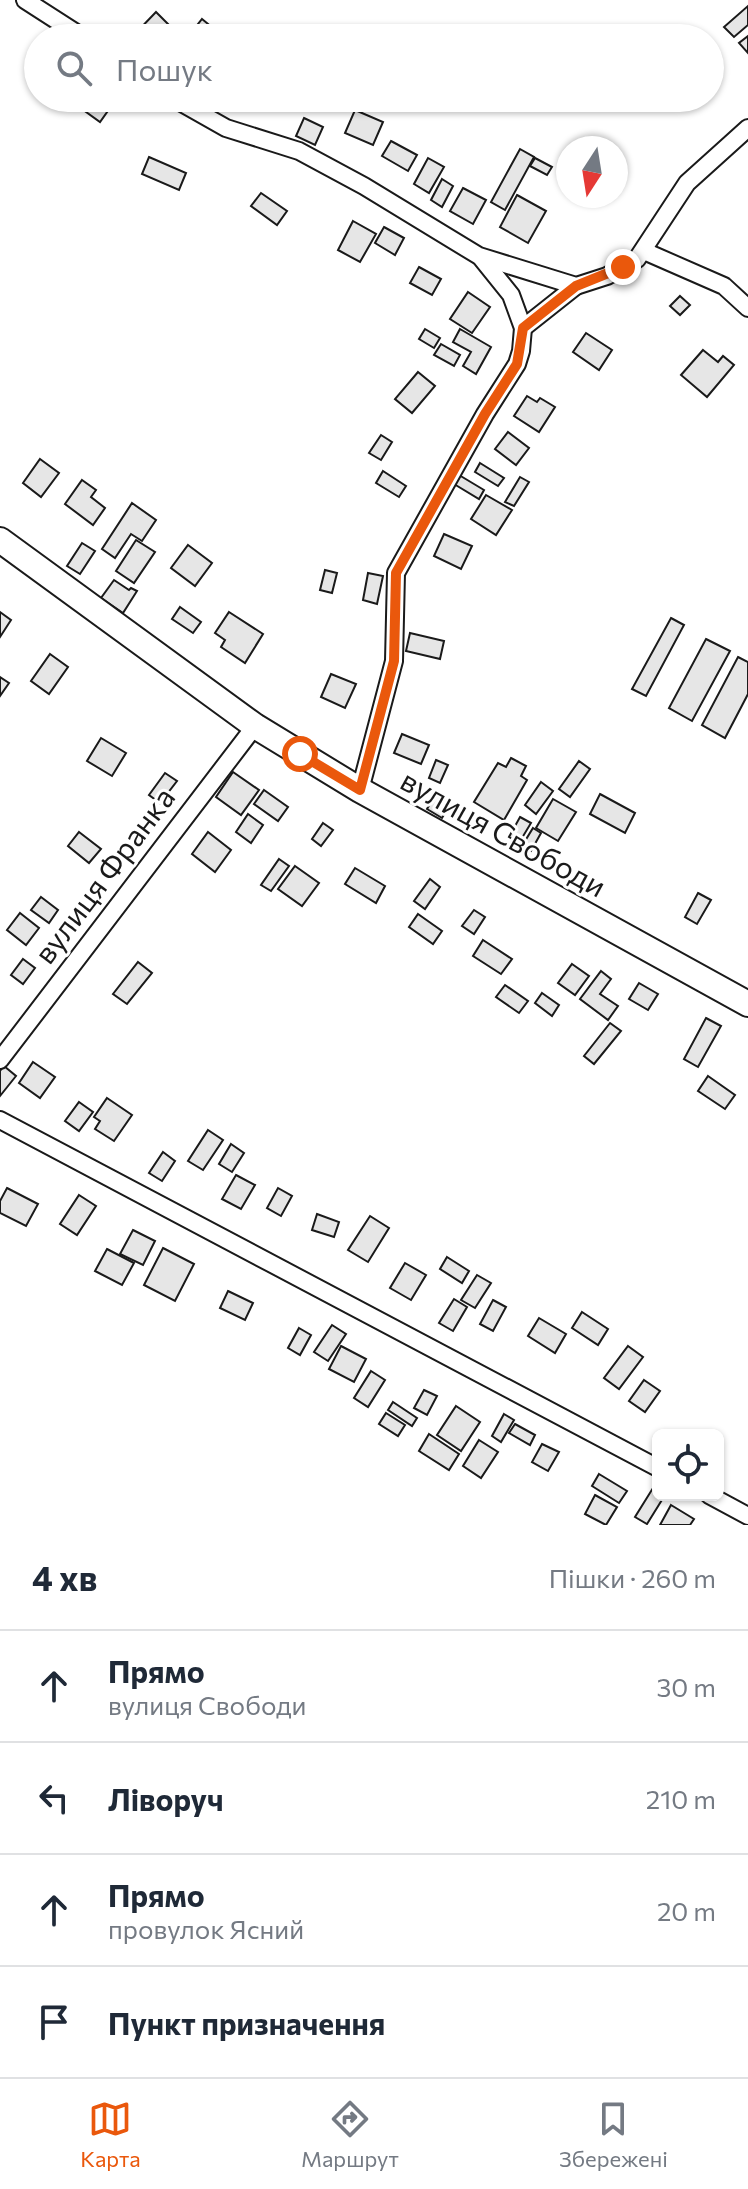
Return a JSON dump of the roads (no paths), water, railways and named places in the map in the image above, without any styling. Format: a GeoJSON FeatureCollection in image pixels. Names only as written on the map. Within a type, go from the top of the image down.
{"type":"FeatureCollection","features":[{"type":"Feature","properties":{"kind":"street"},"geometry":{"type":"LineString","coordinates":[[25,0],[62,24]]}},
{"type":"Feature","properties":{"kind":"street"},"geometry":{"type":"LineString","coordinates":[[198,112],[226,128],[299,151],[364,186],[479,256],[576,286]]}},
{"type":"Feature","properties":{"kind":"street"},"geometry":{"type":"LineString","coordinates":[[523,328],[576,286],[607,276],[637,259],[687,183],[748,128]]}},
{"type":"Feature","properties":{"kind":"street"},"geometry":{"type":"LineString","coordinates":[[644,251],[724,286],[748,308]]}},
{"type":"Feature","properties":{"kind":"street"},"geometry":{"type":"LineString","coordinates":[[360,790],[394,661],[396,573],[485,414],[517,364],[523,328],[511,295],[479,256]]}},
{"type":"Feature","properties":{"kind":"street","name":"вулиця Свободи"},"geometry":{"type":"LineString","coordinates":[[0,540],[255,726],[360,790],[748,1004]]}},
{"type":"Feature","properties":{"kind":"street","name":"вулиця Франка"},"geometry":{"type":"LineString","coordinates":[[0,1060],[255,726]]}},
{"type":"Feature","properties":{"kind":"street"},"geometry":{"type":"LineString","coordinates":[[0,1120],[652,1465]]}},
{"type":"Feature","properties":{"kind":"street"},"geometry":{"type":"LineString","coordinates":[[720,1501],[748,1516]]}}]}
